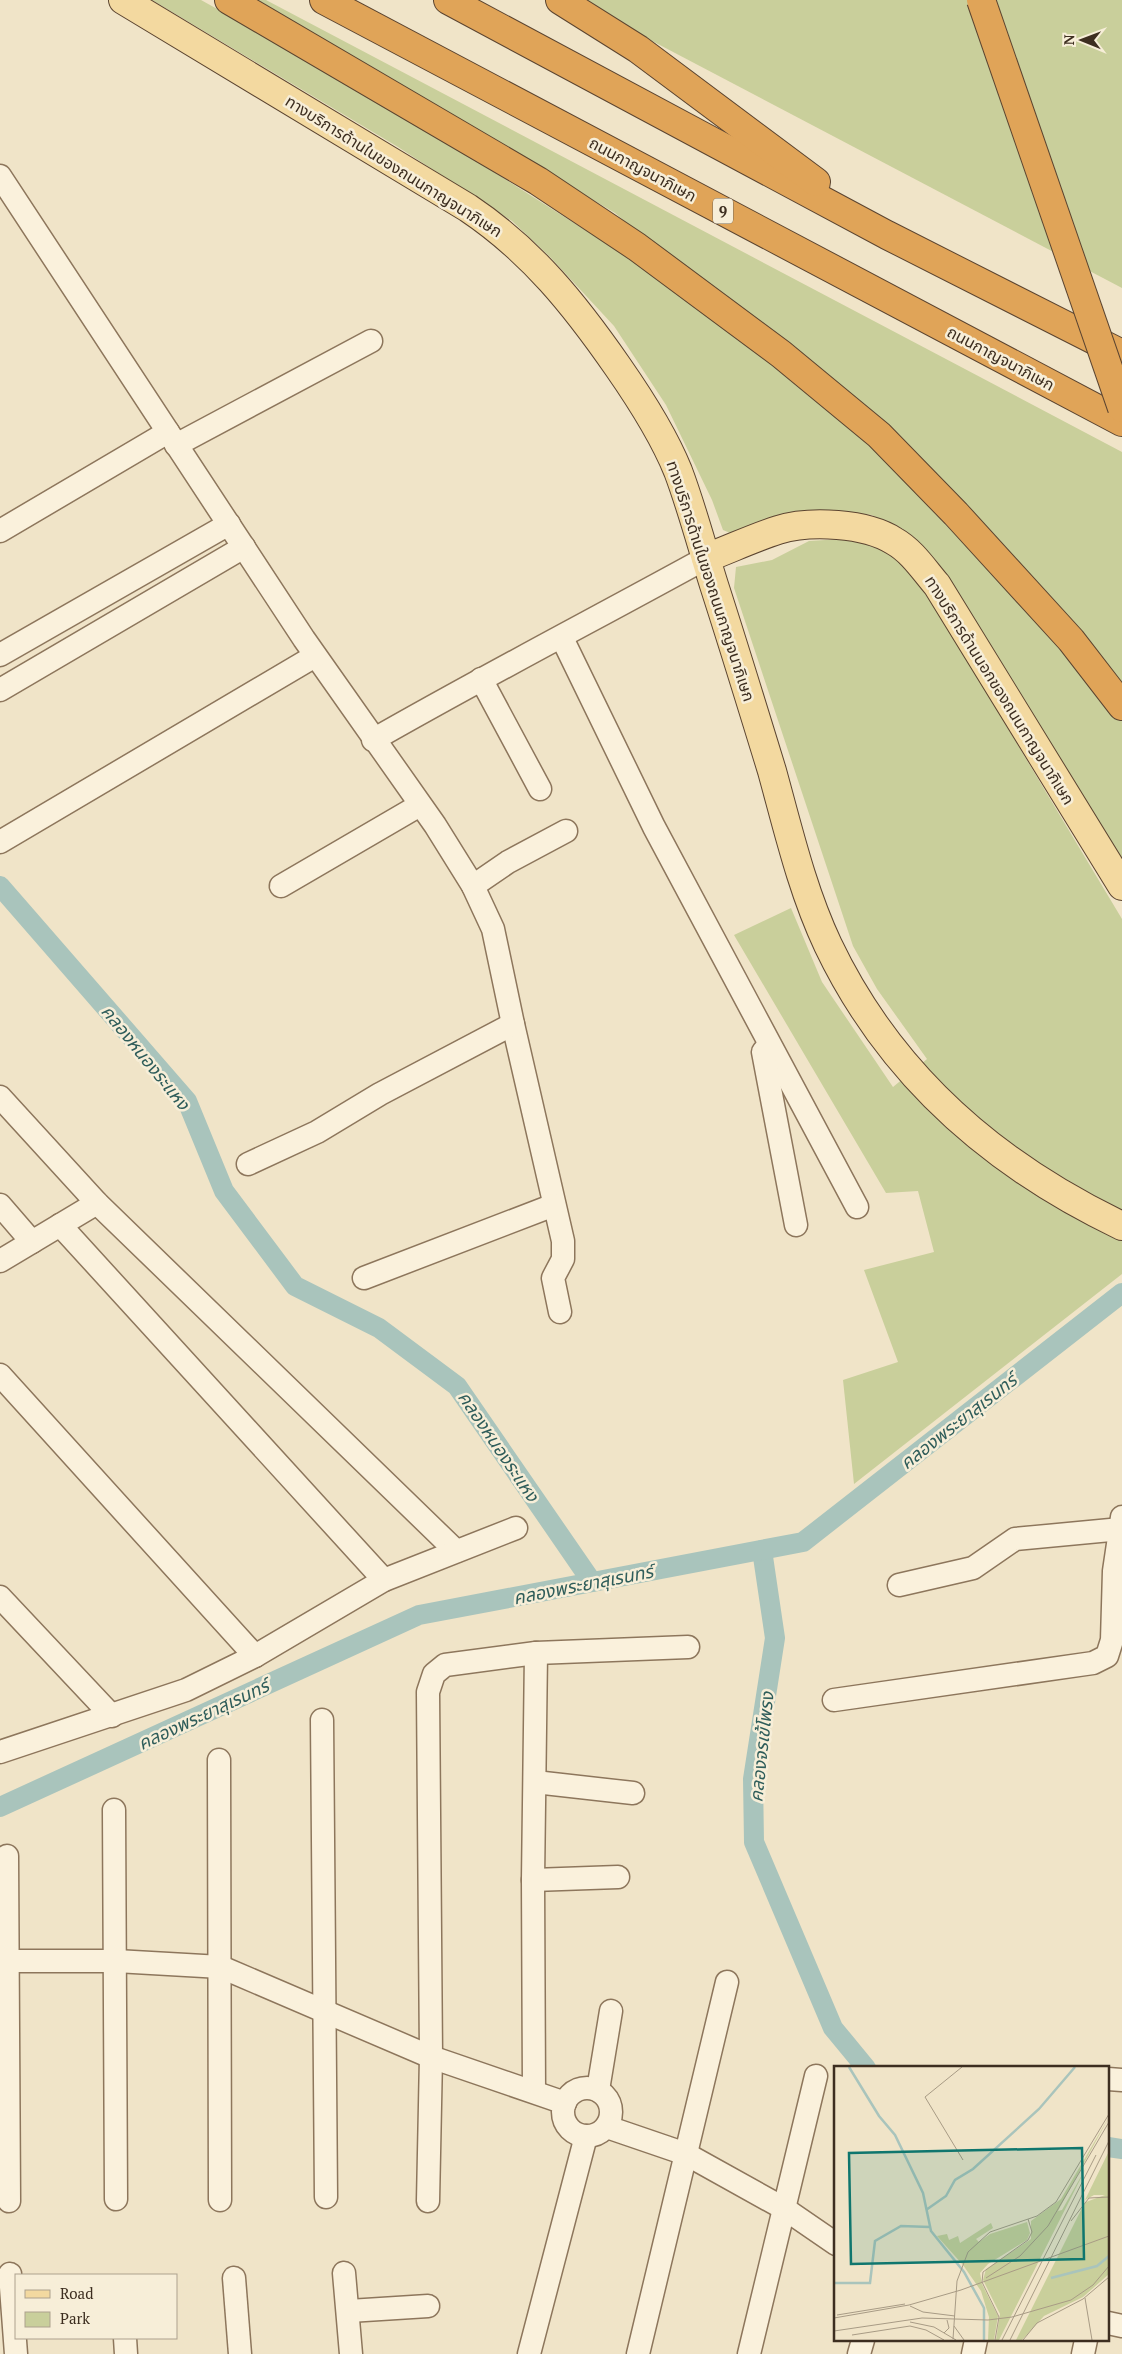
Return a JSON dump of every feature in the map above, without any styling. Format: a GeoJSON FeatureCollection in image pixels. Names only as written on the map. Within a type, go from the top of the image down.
{"type":"FeatureCollection","features":[{"type":"Feature","properties":{"kind":"highway"},"geometry":{"type":"LineString","coordinates":[[229,0],[538,182],[637,247],[781,354],[879,435],[1017,579],[1071,640],[1122,706]]}},
{"type":"Feature","properties":{"kind":"highway","name":"ถนนกาญจนาภิเษก"},"geometry":{"type":"LineString","coordinates":[[324,0],[1122,422]]}},
{"type":"Feature","properties":{"kind":"highway"},"geometry":{"type":"LineString","coordinates":[[448,0],[887,235],[1122,354]]}},
{"type":"Feature","properties":{"kind":"highway"},"geometry":{"type":"LineString","coordinates":[[560,0],[638,49],[887,235]]}},
{"type":"Feature","properties":{"kind":"highway"},"geometry":{"type":"LineString","coordinates":[[981,0],[1122,408]]}},
{"type":"Feature","properties":{"kind":"main road","name":"ทางบริการด้านในของถนนกาญจนาภิเษก"},"geometry":{"type":"LineString","coordinates":[[123,0],[468,208],[502,231],[541,267],[596,335],[648,410],[678,470],[805,888],[828,945],[886,1041],[955,1117],[986,1144],[1026,1174],[1088,1210],[1122,1226]]}},
{"type":"Feature","properties":{"kind":"main road","name":"ทางบริการด้านนอกของถนนกาญจนาภิเษก"},"geometry":{"type":"LineString","coordinates":[[706,558],[780,530],[831,524],[851,526],[894,540],[914,558],[937,585],[1122,886]]}},
{"type":"Feature","properties":{"kind":"street"},"geometry":{"type":"LineString","coordinates":[[0,176],[315,656],[435,825],[473,886],[493,929],[563,1241],[563,1259],[553,1278],[560,1312]]}},
{"type":"Feature","properties":{"kind":"street"},"geometry":{"type":"LineString","coordinates":[[0,531],[172,438],[371,341]]}},
{"type":"Feature","properties":{"kind":"street"},"geometry":{"type":"LineString","coordinates":[[0,655],[229,524]]}},
{"type":"Feature","properties":{"kind":"street"},"geometry":{"type":"LineString","coordinates":[[0,690],[244,547]]}},
{"type":"Feature","properties":{"kind":"street"},"geometry":{"type":"LineString","coordinates":[[373,740],[481,679],[558,640],[706,558]]}},
{"type":"Feature","properties":{"kind":"street"},"geometry":{"type":"LineString","coordinates":[[558,640],[588,709],[646,831],[769,1050],[784,1067],[857,1207]]}},
{"type":"Feature","properties":{"kind":"street"},"geometry":{"type":"LineString","coordinates":[[0,842],[315,656]]}},
{"type":"Feature","properties":{"kind":"street"},"geometry":{"type":"LineString","coordinates":[[481,679],[540,789]]}},
{"type":"Feature","properties":{"kind":"street"},"geometry":{"type":"LineString","coordinates":[[281,886],[420,806]]}},
{"type":"Feature","properties":{"kind":"street"},"geometry":{"type":"LineString","coordinates":[[473,886],[508,862],[566,831]]}},
{"type":"Feature","properties":{"kind":"street"},"geometry":{"type":"LineString","coordinates":[[248,1164],[317,1132],[380,1094],[513,1024]]}},
{"type":"Feature","properties":{"kind":"street"},"geometry":{"type":"LineString","coordinates":[[769,1050],[796,1225]]}},
{"type":"Feature","properties":{"kind":"street"},"geometry":{"type":"LineString","coordinates":[[0,1097],[96,1203],[456,1551]]}},
{"type":"Feature","properties":{"kind":"street"},"geometry":{"type":"LineString","coordinates":[[0,1261],[96,1203]]}},
{"type":"Feature","properties":{"kind":"street"},"geometry":{"type":"LineString","coordinates":[[0,1205],[32,1242]]}},
{"type":"Feature","properties":{"kind":"street"},"geometry":{"type":"LineString","coordinates":[[364,1278],[554,1205]]}},
{"type":"Feature","properties":{"kind":"street"},"geometry":{"type":"LineString","coordinates":[[60,1225],[384,1580]]}},
{"type":"Feature","properties":{"kind":"street"},"geometry":{"type":"LineString","coordinates":[[0,1375],[255,1656]]}},
{"type":"Feature","properties":{"kind":"street"},"geometry":{"type":"LineString","coordinates":[[834,1700],[1093,1663],[1108,1656],[1112,1640],[1115,1564],[1122,1517]]}},
{"type":"Feature","properties":{"kind":"street"},"geometry":{"type":"LineString","coordinates":[[3,1747],[112,1716],[186,1690],[255,1656],[384,1580],[516,1528]]}},
{"type":"Feature","properties":{"kind":"street"},"geometry":{"type":"LineString","coordinates":[[899,1585],[973,1568],[1015,1539],[1121,1529]]}},
{"type":"Feature","properties":{"kind":"street"},"geometry":{"type":"LineString","coordinates":[[0,1597],[112,1716]]}},
{"type":"Feature","properties":{"kind":"street"},"geometry":{"type":"LineString","coordinates":[[428,2201],[431,2057],[428,1692],[434,1674],[446,1665],[536,1653],[688,1647]]}},
{"type":"Feature","properties":{"kind":"street"},"geometry":{"type":"LineString","coordinates":[[534,2091],[533,1880],[536,1653]]}},
{"type":"Feature","properties":{"kind":"street"},"geometry":{"type":"LineString","coordinates":[[322,1720],[326,2198]]}},
{"type":"Feature","properties":{"kind":"street"},"geometry":{"type":"LineString","coordinates":[[219,1760],[221,1967],[220,2200]]}},
{"type":"Feature","properties":{"kind":"street"},"geometry":{"type":"LineString","coordinates":[[535,1782],[633,1793]]}},
{"type":"Feature","properties":{"kind":"street"},"geometry":{"type":"LineString","coordinates":[[114,1810],[116,2199]]}},
{"type":"Feature","properties":{"kind":"street"},"geometry":{"type":"LineString","coordinates":[[7,1856],[4,1962],[9,2201]]}},
{"type":"Feature","properties":{"kind":"street"},"geometry":{"type":"LineString","coordinates":[[533,1880],[618,1877]]}},
{"type":"Feature","properties":{"kind":"street"},"geometry":{"type":"LineString","coordinates":[[4,1962],[116,1961],[221,1967],[431,2057],[565,2103]]}},
{"type":"Feature","properties":{"kind":"street"},"geometry":{"type":"LineString","coordinates":[[638,2354],[727,1982]]}},
{"type":"Feature","properties":{"kind":"street"},"geometry":{"type":"LineString","coordinates":[[598,2090],[611,2011]]}},
{"type":"Feature","properties":{"kind":"street"},"geometry":{"type":"LineString","coordinates":[[750,2354],[816,2076]]}},
{"type":"Feature","properties":{"kind":"street"},"geometry":{"type":"LineString","coordinates":[[588,2087],[598,2090],[610,2103],[610,2119],[607,2127],[598,2134],[586,2136],[570,2128],[565,2121],[563,2112],[565,2103],[570,2095],[578,2089],[588,2087]]}},
{"type":"Feature","properties":{"kind":"street"},"geometry":{"type":"LineString","coordinates":[[607,2127],[686,2154],[785,2209],[834,2243]]}},
{"type":"Feature","properties":{"kind":"street"},"geometry":{"type":"LineString","coordinates":[[529,2354],[586,2136]]}},
{"type":"Feature","properties":{"kind":"street"},"geometry":{"type":"LineString","coordinates":[[10,2274],[16,2354]]}},
{"type":"Feature","properties":{"kind":"street"},"geometry":{"type":"LineString","coordinates":[[344,2274],[349,2310],[351,2354]]}},
{"type":"Feature","properties":{"kind":"street"},"geometry":{"type":"LineString","coordinates":[[234,2278],[240,2354]]}},
{"type":"Feature","properties":{"kind":"street"},"geometry":{"type":"LineString","coordinates":[[349,2310],[428,2306]]}},
{"type":"Feature","properties":{"kind":"street"},"geometry":{"type":"LineString","coordinates":[[125,2339],[126,2354]]}},
{"type":"Feature","properties":{"kind":"green space"},"geometry":{"type":"Polygon","coordinates":[[[152,0],[201,0],[371,94],[629,258],[643,237],[615,213],[258,0],[266,0],[1122,452],[1122,865],[903,532],[872,515],[850,513],[735,535],[723,530],[712,500],[666,405],[614,326],[550,257],[512,221],[398,147],[152,0]]]}},
{"type":"Feature","properties":{"kind":"green space"},"geometry":{"type":"Polygon","coordinates":[[[581,0],[1122,0],[1122,288],[597,12],[581,0]]]}},
{"type":"Feature","properties":{"kind":"green space"},"geometry":{"type":"Polygon","coordinates":[[[841,539],[878,543],[913,570],[1122,919],[1122,1274],[854,1484],[843,1380],[898,1362],[864,1270],[934,1252],[918,1191],[886,1193],[734,935],[791,908],[822,982],[893,1087],[927,1059],[877,989],[853,946],[734,588],[736,567],[772,560],[809,541],[841,539]]]}},
{"type":"Feature","properties":{"kind":"waterway","name":"คลองหนองระแหง"},"geometry":{"type":"LineString","coordinates":[[0,886],[187,1101],[224,1191],[295,1286],[379,1328],[457,1386],[592,1582]]}},
{"type":"Feature","properties":{"kind":"waterway","name":"คลองพระยาสุเรนทร์"},"geometry":{"type":"LineString","coordinates":[[0,1807],[419,1615],[803,1542],[1122,1293]]}},
{"type":"Feature","properties":{"kind":"waterway","name":"คลองจรเข้โพรง"},"geometry":{"type":"LineString","coordinates":[[762,1550],[775,1638],[753,1779],[754,1842],[833,2028],[864,2066]]}},
{"type":"Feature","properties":{"kind":"waterway","name":"คลองจรเข้โพรง"},"geometry":{"type":"LineString","coordinates":[[1110,2147],[1122,2149]]}}]}
